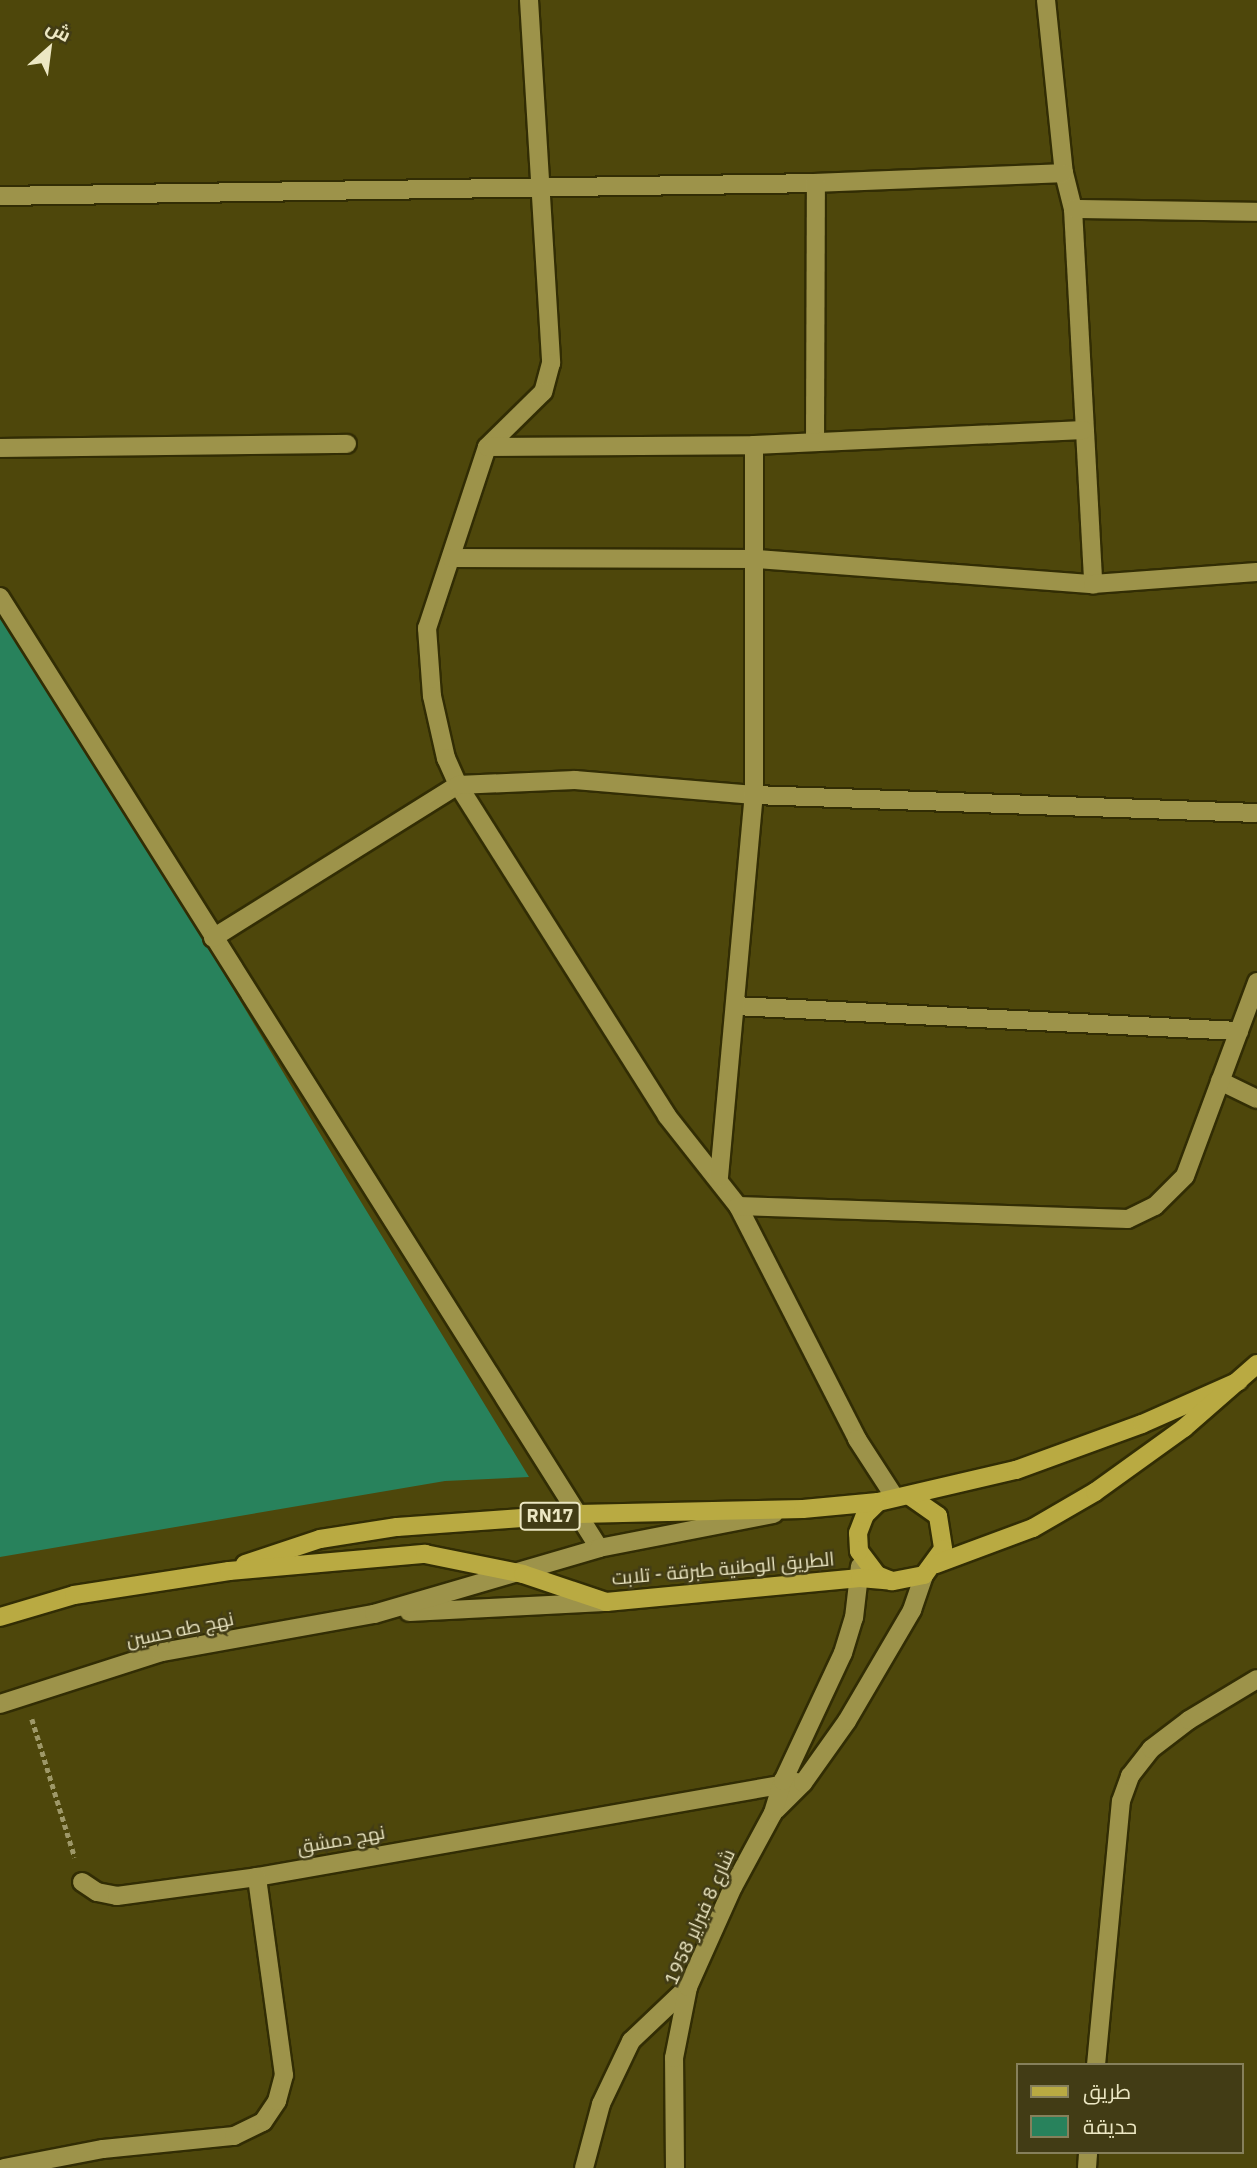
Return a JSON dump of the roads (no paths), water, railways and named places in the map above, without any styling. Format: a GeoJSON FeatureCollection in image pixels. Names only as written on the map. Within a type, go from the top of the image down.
{"type":"FeatureCollection","features":[{"type":"Feature","properties":{"kind":"main road","name":"الطريق الوطنية طبرقة - تلابت"},"geometry":{"type":"LineString","coordinates":[[930,1569],[1033,1528],[1095,1492],[1185,1428],[1257,1364]]}},
{"type":"Feature","properties":{"kind":"main road","name":"الطريق الوطنية طبرقة - تلابت"},"geometry":{"type":"LineString","coordinates":[[229,1571],[320,1539],[397,1527],[578,1514],[803,1509],[894,1498],[1016,1470],[1081,1448],[1239,1381]]}},
{"type":"Feature","properties":{"kind":"main road"},"geometry":{"type":"LineString","coordinates":[[891,1581],[877,1575],[859,1551],[861,1524],[894,1498],[938,1516],[943,1549],[930,1569]]}},
{"type":"Feature","properties":{"kind":"main road","name":"الطريق الوطنية طبرقة - تلابت"},"geometry":{"type":"LineString","coordinates":[[0,1617],[74,1595],[229,1571],[425,1554],[523,1574],[606,1602],[860,1578],[891,1581]]}},
{"type":"Feature","properties":{"kind":"main road","name":"RN17"},"geometry":{"type":"LineString","coordinates":[[891,1581],[930,1569]]}},
{"type":"Feature","properties":{"kind":"street"},"geometry":{"type":"LineString","coordinates":[[529,0],[551,363],[543,392],[487,447],[427,628],[432,696],[446,758],[458,786],[667,1116],[719,1177],[737,1206],[857,1440],[894,1498]]}},
{"type":"Feature","properties":{"kind":"street"},"geometry":{"type":"LineString","coordinates":[[1046,0],[1064,173],[1073,209],[1093,584]]}},
{"type":"Feature","properties":{"kind":"street"},"geometry":{"type":"LineString","coordinates":[[0,196],[816,183],[1064,173]]}},
{"type":"Feature","properties":{"kind":"street"},"geometry":{"type":"LineString","coordinates":[[815,442],[816,183]]}},
{"type":"Feature","properties":{"kind":"street"},"geometry":{"type":"LineString","coordinates":[[1073,209],[1257,212]]}},
{"type":"Feature","properties":{"kind":"street"},"geometry":{"type":"LineString","coordinates":[[487,447],[754,446],[1084,430]]}},
{"type":"Feature","properties":{"kind":"street"},"geometry":{"type":"LineString","coordinates":[[0,448],[347,444]]}},
{"type":"Feature","properties":{"kind":"street"},"geometry":{"type":"LineString","coordinates":[[719,1177],[754,795],[757,559],[754,446]]}},
{"type":"Feature","properties":{"kind":"street"},"geometry":{"type":"LineString","coordinates":[[451,558],[757,559],[1093,584],[1257,572]]}},
{"type":"Feature","properties":{"kind":"street"},"geometry":{"type":"LineString","coordinates":[[0,597],[599,1548]]}},
{"type":"Feature","properties":{"kind":"street"},"geometry":{"type":"LineString","coordinates":[[213,939],[458,786],[575,779],[754,795],[1257,813]]}},
{"type":"Feature","properties":{"kind":"street"},"geometry":{"type":"LineString","coordinates":[[737,1206],[1128,1219],[1155,1206],[1185,1176],[1257,982]]}},
{"type":"Feature","properties":{"kind":"street"},"geometry":{"type":"LineString","coordinates":[[735,1006],[1239,1031]]}},
{"type":"Feature","properties":{"kind":"street"},"geometry":{"type":"LineString","coordinates":[[1220,1081],[1257,1100]]}},
{"type":"Feature","properties":{"kind":"street"},"geometry":{"type":"LineString","coordinates":[[374,1614],[523,1574],[599,1548],[803,1509]]}},
{"type":"Feature","properties":{"kind":"street","name":"شارع 8 فبراير 1958"},"geometry":{"type":"LineString","coordinates":[[675,2168],[674,2058],[688,1987],[733,1887],[773,1813],[783,1781],[843,1653],[860,1578],[859,1551]]}},
{"type":"Feature","properties":{"kind":"street","name":"شارع 8 فبراير 1958"},"geometry":{"type":"LineString","coordinates":[[773,1813],[803,1783],[876,1674],[912,1610],[930,1569]]}},
{"type":"Feature","properties":{"kind":"street"},"geometry":{"type":"LineString","coordinates":[[374,1614],[606,1602]]}},
{"type":"Feature","properties":{"kind":"street","name":"نهج طه حسين"},"geometry":{"type":"LineString","coordinates":[[0,1704],[162,1652],[374,1614]]}},
{"type":"Feature","properties":{"kind":"street"},"geometry":{"type":"LineString","coordinates":[[1096,2063],[1121,1801],[1130,1776],[1151,1749],[1189,1720],[1257,1679]]}},
{"type":"Feature","properties":{"kind":"street","name":"نهج دمشق"},"geometry":{"type":"LineString","coordinates":[[82,1882],[97,1892],[117,1895],[257,1877],[783,1781],[803,1783]]}},
{"type":"Feature","properties":{"kind":"street"},"geometry":{"type":"LineString","coordinates":[[4,2168],[103,2149],[234,2136],[263,2122],[277,2101],[284,2075],[257,1877]]}},
{"type":"Feature","properties":{"kind":"street"},"geometry":{"type":"LineString","coordinates":[[584,2168],[601,2104],[631,2041],[688,1987]]}}]}
